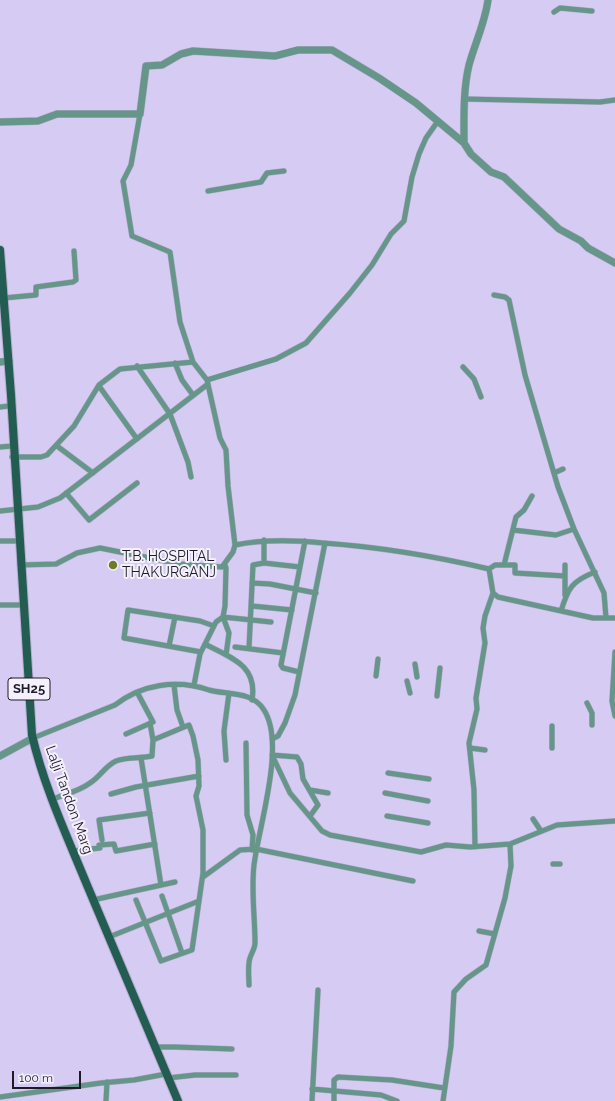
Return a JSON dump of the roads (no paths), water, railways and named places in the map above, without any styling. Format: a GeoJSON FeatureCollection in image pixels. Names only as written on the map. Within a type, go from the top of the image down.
{"type":"FeatureCollection","features":[{"type":"Feature","properties":{"kind":"main road","name":"Lalji Tandon Marg"},"geometry":{"type":"LineString","coordinates":[[0,250],[4,298],[5,361],[14,457]]}},
{"type":"Feature","properties":{"kind":"main road","name":"Lalji Tandon Marg"},"geometry":{"type":"LineString","coordinates":[[0,309],[1,338],[5,361],[14,457],[32,739],[50,800],[166,1076],[178,1101]]}},
{"type":"Feature","properties":{"kind":"main road","name":"Lalji Tandon Marg"},"geometry":{"type":"LineString","coordinates":[[50,800],[73,851],[155,1048],[174,1101]]}},
{"type":"Feature","properties":{"kind":"street"},"geometry":{"type":"LineString","coordinates":[[464,142],[465,99],[469,66],[485,18],[488,0]]}},
{"type":"Feature","properties":{"kind":"street"},"geometry":{"type":"LineString","coordinates":[[554,12],[560,8],[592,11]]}},
{"type":"Feature","properties":{"kind":"street"},"geometry":{"type":"LineString","coordinates":[[20,565],[56,564],[77,553],[100,548],[180,564],[222,567],[225,565],[233,552],[235,545],[228,486],[226,450],[220,438],[208,382],[194,362],[180,322],[170,252],[166,248],[132,236],[123,181],[131,165],[140,114],[146,66],[162,65],[181,54],[193,51],[275,56],[298,50],[332,50],[379,78],[416,103],[464,142],[475,158],[491,172],[504,177],[559,229],[615,263]]}},
{"type":"Feature","properties":{"kind":"street"},"geometry":{"type":"LineString","coordinates":[[465,99],[600,102],[615,100]]}},
{"type":"Feature","properties":{"kind":"street"},"geometry":{"type":"LineString","coordinates":[[0,122],[38,121],[57,114],[140,114]]}},
{"type":"Feature","properties":{"kind":"street"},"geometry":{"type":"LineString","coordinates":[[0,511],[38,507],[60,498],[170,414],[208,382],[276,359],[306,343],[350,293],[372,265],[392,234],[404,221],[412,177],[419,154],[426,138],[438,121]]}},
{"type":"Feature","properties":{"kind":"street"},"geometry":{"type":"LineString","coordinates":[[208,191],[261,182],[267,173],[284,171]]}},
{"type":"Feature","properties":{"kind":"street"},"geometry":{"type":"LineString","coordinates":[[4,298],[36,295],[36,287],[72,282],[76,280],[74,251]]}},
{"type":"Feature","properties":{"kind":"street"},"geometry":{"type":"LineString","coordinates":[[494,294],[505,297],[509,300],[525,375],[554,473],[574,528],[604,593],[606,618]]}},
{"type":"Feature","properties":{"kind":"street"},"geometry":{"type":"LineString","coordinates":[[14,457],[41,457],[47,455],[74,426],[98,386],[120,368],[194,362]]}},
{"type":"Feature","properties":{"kind":"street"},"geometry":{"type":"LineString","coordinates":[[175,363],[182,380],[193,395]]}},
{"type":"Feature","properties":{"kind":"street"},"geometry":{"type":"LineString","coordinates":[[137,366],[170,414],[188,462],[191,476]]}},
{"type":"Feature","properties":{"kind":"street"},"geometry":{"type":"LineString","coordinates":[[463,367],[474,379],[481,397]]}},
{"type":"Feature","properties":{"kind":"street"},"geometry":{"type":"LineString","coordinates":[[98,386],[137,439]]}},
{"type":"Feature","properties":{"kind":"street"},"geometry":{"type":"LineString","coordinates":[[0,407],[9,406]]}},
{"type":"Feature","properties":{"kind":"street"},"geometry":{"type":"LineString","coordinates":[[0,447],[12,446]]}},
{"type":"Feature","properties":{"kind":"street"},"geometry":{"type":"LineString","coordinates":[[57,446],[93,473]]}},
{"type":"Feature","properties":{"kind":"street"},"geometry":{"type":"LineString","coordinates":[[554,473],[563,469]]}},
{"type":"Feature","properties":{"kind":"street"},"geometry":{"type":"LineString","coordinates":[[66,493],[89,520],[137,483]]}},
{"type":"Feature","properties":{"kind":"street"},"geometry":{"type":"LineString","coordinates":[[504,565],[516,517],[524,510],[532,496]]}},
{"type":"Feature","properties":{"kind":"street"},"geometry":{"type":"LineString","coordinates":[[513,530],[556,535],[574,528]]}},
{"type":"Feature","properties":{"kind":"street"},"geometry":{"type":"LineString","coordinates":[[235,545],[264,540],[305,541],[401,551],[489,569],[495,565],[516,565],[515,573],[565,576]]}},
{"type":"Feature","properties":{"kind":"street"},"geometry":{"type":"LineString","coordinates":[[264,540],[264,563]]}},
{"type":"Feature","properties":{"kind":"street"},"geometry":{"type":"LineString","coordinates":[[0,541],[19,541]]}},
{"type":"Feature","properties":{"kind":"street"},"geometry":{"type":"LineString","coordinates":[[299,672],[282,667],[283,654],[305,541]]}},
{"type":"Feature","properties":{"kind":"street"},"geometry":{"type":"LineString","coordinates":[[272,739],[278,736],[285,723],[295,694],[325,543]]}},
{"type":"Feature","properties":{"kind":"street"},"geometry":{"type":"LineString","coordinates":[[249,648],[253,565],[264,563],[300,567]]}},
{"type":"Feature","properties":{"kind":"street"},"geometry":{"type":"LineString","coordinates":[[225,565],[225,606],[223,617],[229,633],[226,655]]}},
{"type":"Feature","properties":{"kind":"street"},"geometry":{"type":"LineString","coordinates":[[561,611],[565,596],[565,565]]}},
{"type":"Feature","properties":{"kind":"street"},"geometry":{"type":"LineString","coordinates":[[475,847],[474,790],[469,743],[477,709],[476,698],[485,643],[483,628],[493,593],[489,569]]}},
{"type":"Feature","properties":{"kind":"street"},"geometry":{"type":"LineString","coordinates":[[565,596],[578,579],[595,572]]}},
{"type":"Feature","properties":{"kind":"street"},"geometry":{"type":"LineString","coordinates":[[252,583],[316,593]]}},
{"type":"Feature","properties":{"kind":"street"},"geometry":{"type":"LineString","coordinates":[[493,593],[498,597],[593,618],[615,618]]}},
{"type":"Feature","properties":{"kind":"street"},"geometry":{"type":"LineString","coordinates":[[490,600],[498,597]]}},
{"type":"Feature","properties":{"kind":"street"},"geometry":{"type":"LineString","coordinates":[[0,605],[23,605]]}},
{"type":"Feature","properties":{"kind":"street"},"geometry":{"type":"LineString","coordinates":[[252,606],[292,610]]}},
{"type":"Feature","properties":{"kind":"street"},"geometry":{"type":"LineString","coordinates":[[201,652],[124,638],[128,610],[200,621],[214,626]]}},
{"type":"Feature","properties":{"kind":"street"},"geometry":{"type":"LineString","coordinates":[[169,646],[174,617]]}},
{"type":"Feature","properties":{"kind":"street"},"geometry":{"type":"LineString","coordinates":[[194,685],[201,652],[216,622],[223,617],[271,622]]}},
{"type":"Feature","properties":{"kind":"street"},"geometry":{"type":"LineString","coordinates":[[205,644],[246,667],[252,677],[254,688],[252,700]]}},
{"type":"Feature","properties":{"kind":"street"},"geometry":{"type":"LineString","coordinates":[[235,647],[283,654]]}},
{"type":"Feature","properties":{"kind":"street"},"geometry":{"type":"LineString","coordinates":[[615,652],[612,700],[615,716]]}},
{"type":"Feature","properties":{"kind":"street"},"geometry":{"type":"LineString","coordinates":[[376,676],[378,658]]}},
{"type":"Feature","properties":{"kind":"street"},"geometry":{"type":"LineString","coordinates":[[415,664],[417,677]]}},
{"type":"Feature","properties":{"kind":"street"},"geometry":{"type":"LineString","coordinates":[[438,696],[440,668]]}},
{"type":"Feature","properties":{"kind":"street"},"geometry":{"type":"LineString","coordinates":[[407,681],[410,693]]}},
{"type":"Feature","properties":{"kind":"street"},"geometry":{"type":"LineString","coordinates":[[174,685],[177,710],[183,727]]}},
{"type":"Feature","properties":{"kind":"street"},"geometry":{"type":"LineString","coordinates":[[0,756],[32,739],[115,705],[126,696],[150,687],[194,685],[248,697],[264,709],[268,718],[272,739],[272,755],[267,794],[254,850]]}},
{"type":"Feature","properties":{"kind":"street"},"geometry":{"type":"LineString","coordinates":[[50,800],[79,790],[92,782],[106,767],[116,761],[135,757],[141,758],[152,756],[153,740],[150,723],[152,722],[137,692]]}},
{"type":"Feature","properties":{"kind":"street"},"geometry":{"type":"LineString","coordinates":[[226,760],[224,731],[229,693]]}},
{"type":"Feature","properties":{"kind":"street"},"geometry":{"type":"LineString","coordinates":[[586,703],[592,713],[592,725]]}},
{"type":"Feature","properties":{"kind":"street"},"geometry":{"type":"LineString","coordinates":[[126,734],[150,723]]}},
{"type":"Feature","properties":{"kind":"street"},"geometry":{"type":"LineString","coordinates":[[136,900],[160,960],[192,950],[203,877],[203,830],[196,796],[199,776],[194,736],[189,725],[153,740]]}},
{"type":"Feature","properties":{"kind":"street"},"geometry":{"type":"LineString","coordinates":[[552,726],[552,748]]}},
{"type":"Feature","properties":{"kind":"street"},"geometry":{"type":"LineString","coordinates":[[246,744],[247,815],[253,835],[254,850],[253,898],[255,946],[249,962],[249,984]]}},
{"type":"Feature","properties":{"kind":"street"},"geometry":{"type":"LineString","coordinates":[[470,748],[485,750]]}},
{"type":"Feature","properties":{"kind":"street"},"geometry":{"type":"LineString","coordinates":[[272,755],[298,757],[301,764],[303,779],[318,805],[310,816]]}},
{"type":"Feature","properties":{"kind":"street"},"geometry":{"type":"LineString","coordinates":[[272,755],[290,793],[322,831],[330,835],[421,852],[446,845],[475,847],[510,844],[557,825],[615,821]]}},
{"type":"Feature","properties":{"kind":"street"},"geometry":{"type":"LineString","coordinates":[[141,758],[161,885]]}},
{"type":"Feature","properties":{"kind":"street"},"geometry":{"type":"LineString","coordinates":[[388,773],[429,780]]}},
{"type":"Feature","properties":{"kind":"street"},"geometry":{"type":"LineString","coordinates":[[110,794],[199,776]]}},
{"type":"Feature","properties":{"kind":"street"},"geometry":{"type":"LineString","coordinates":[[310,790],[328,793]]}},
{"type":"Feature","properties":{"kind":"street"},"geometry":{"type":"LineString","coordinates":[[385,793],[428,801]]}},
{"type":"Feature","properties":{"kind":"street"},"geometry":{"type":"LineString","coordinates":[[102,840],[99,820],[150,812]]}},
{"type":"Feature","properties":{"kind":"street"},"geometry":{"type":"LineString","coordinates":[[387,816],[428,823]]}},
{"type":"Feature","properties":{"kind":"street"},"geometry":{"type":"LineString","coordinates":[[533,819],[541,831]]}},
{"type":"Feature","properties":{"kind":"street"},"geometry":{"type":"LineString","coordinates":[[73,851],[100,848],[99,845],[114,844],[116,851],[155,844]]}},
{"type":"Feature","properties":{"kind":"street"},"geometry":{"type":"LineString","coordinates":[[443,1101],[452,1046],[454,992],[466,979],[486,965],[506,898],[512,866],[510,844]]}},
{"type":"Feature","properties":{"kind":"street"},"geometry":{"type":"LineString","coordinates":[[203,877],[240,850],[254,850],[413,882]]}},
{"type":"Feature","properties":{"kind":"street"},"geometry":{"type":"LineString","coordinates":[[553,864],[560,864]]}},
{"type":"Feature","properties":{"kind":"street"},"geometry":{"type":"LineString","coordinates":[[95,906],[175,882]]}},
{"type":"Feature","properties":{"kind":"street"},"geometry":{"type":"LineString","coordinates":[[162,896],[182,954]]}},
{"type":"Feature","properties":{"kind":"street"},"geometry":{"type":"LineString","coordinates":[[109,937],[199,901]]}},
{"type":"Feature","properties":{"kind":"street"},"geometry":{"type":"LineString","coordinates":[[479,931],[495,934]]}},
{"type":"Feature","properties":{"kind":"street"},"geometry":{"type":"LineString","coordinates":[[312,1101],[318,990]]}},
{"type":"Feature","properties":{"kind":"street"},"geometry":{"type":"LineString","coordinates":[[155,1048],[175,1046],[232,1049]]}},
{"type":"Feature","properties":{"kind":"street"},"geometry":{"type":"LineString","coordinates":[[0,1097],[107,1082],[166,1076],[236,1075]]}},
{"type":"Feature","properties":{"kind":"street"},"geometry":{"type":"LineString","coordinates":[[334,1101],[334,1080],[338,1077],[392,1080],[444,1088]]}},
{"type":"Feature","properties":{"kind":"street"},"geometry":{"type":"LineString","coordinates":[[106,1101],[107,1082]]}},
{"type":"Feature","properties":{"kind":"street"},"geometry":{"type":"LineString","coordinates":[[312,1089],[381,1095],[396,1101]]}},
{"type":"Feature","properties":{"kind":"place","name":"T.B. HOSPITAL THAKURGANJ"},"geometry":{"type":"Point","coordinates":[113,565]}}]}
